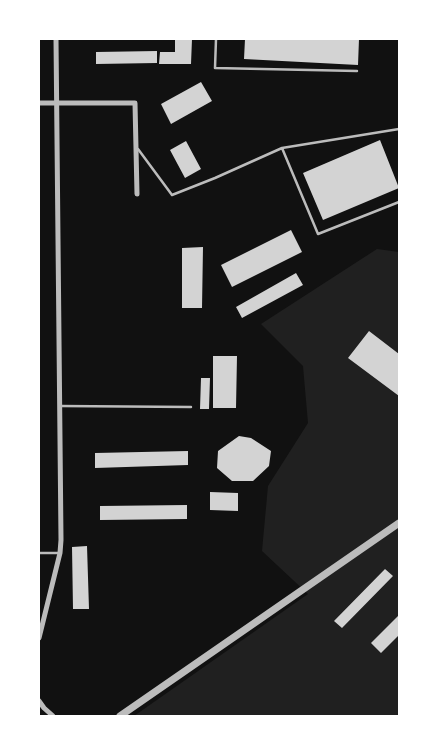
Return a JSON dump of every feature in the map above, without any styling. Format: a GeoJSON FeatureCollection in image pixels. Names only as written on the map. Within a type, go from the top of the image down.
{"type":"FeatureCollection","features":[{"type":"Feature","properties":{"kind":"street"},"geometry":{"type":"LineString","coordinates":[[39,638],[60,553],[61,540],[56,39]]}},
{"type":"Feature","properties":{"kind":"street"},"geometry":{"type":"LineString","coordinates":[[39,103],[135,103],[137,194]]}},
{"type":"Feature","properties":{"kind":"street"},"geometry":{"type":"LineString","coordinates":[[120,716],[399,523]]}},
{"type":"Feature","properties":{"kind":"street"},"geometry":{"type":"LineString","coordinates":[[39,701],[54,716]]}},
{"type":"Feature","properties":{"kind":"lane"},"geometry":{"type":"LineString","coordinates":[[216,39],[215,68],[357,70]]}},
{"type":"Feature","properties":{"kind":"lane"},"geometry":{"type":"LineString","coordinates":[[135,146],[172,195],[282,148],[399,130]]}},
{"type":"Feature","properties":{"kind":"lane"},"geometry":{"type":"LineString","coordinates":[[282,148],[318,234],[399,202]]}},
{"type":"Feature","properties":{"kind":"lane"},"geometry":{"type":"LineString","coordinates":[[60,406],[191,407]]}},
{"type":"Feature","properties":{"kind":"lane"},"geometry":{"type":"LineString","coordinates":[[39,553],[60,553]]}},
{"type":"Feature","properties":{"kind":"shaded area"},"geometry":{"type":"Polygon","coordinates":[[[377,249],[399,252],[399,716],[134,716],[308,594],[262,551],[268,486],[308,423],[303,366],[261,324],[377,249]]]}},
{"type":"Feature","properties":{"kind":"building"},"geometry":{"type":"Polygon","coordinates":[[[175,39],[192,39],[191,64],[159,64],[160,52],[175,52],[175,39]]]}},
{"type":"Feature","properties":{"kind":"building"},"geometry":{"type":"Polygon","coordinates":[[[245,39],[359,39],[358,65],[244,59],[245,39]]]}},
{"type":"Feature","properties":{"kind":"building"},"geometry":{"type":"Polygon","coordinates":[[[157,51],[157,63],[96,64],[96,52],[157,51]]]}},
{"type":"Feature","properties":{"kind":"building"},"geometry":{"type":"Polygon","coordinates":[[[201,82],[212,101],[171,124],[161,104],[201,82]]]}},
{"type":"Feature","properties":{"kind":"building"},"geometry":{"type":"Polygon","coordinates":[[[380,140],[399,188],[323,220],[303,173],[380,140]]]}},
{"type":"Feature","properties":{"kind":"building"},"geometry":{"type":"Polygon","coordinates":[[[186,141],[201,169],[185,178],[170,150],[186,141]]]}},
{"type":"Feature","properties":{"kind":"building"},"geometry":{"type":"Polygon","coordinates":[[[291,230],[302,252],[232,287],[221,265],[291,230]]]}},
{"type":"Feature","properties":{"kind":"building"},"geometry":{"type":"Polygon","coordinates":[[[203,247],[202,308],[182,308],[182,248],[203,247]]]}},
{"type":"Feature","properties":{"kind":"building"},"geometry":{"type":"Polygon","coordinates":[[[296,273],[303,285],[242,318],[236,307],[296,273]]]}},
{"type":"Feature","properties":{"kind":"building"},"geometry":{"type":"Polygon","coordinates":[[[369,331],[399,354],[399,396],[348,358],[369,331]]]}},
{"type":"Feature","properties":{"kind":"building"},"geometry":{"type":"Polygon","coordinates":[[[213,356],[237,356],[236,408],[213,408],[213,356]]]}},
{"type":"Feature","properties":{"kind":"building"},"geometry":{"type":"Polygon","coordinates":[[[201,378],[210,378],[209,409],[200,409],[201,378]]]}},
{"type":"Feature","properties":{"kind":"building"},"geometry":{"type":"Polygon","coordinates":[[[239,436],[251,438],[271,451],[269,466],[253,481],[232,481],[217,468],[218,451],[239,436]]]}},
{"type":"Feature","properties":{"kind":"building"},"geometry":{"type":"Polygon","coordinates":[[[188,451],[188,465],[95,468],[95,453],[188,451]]]}},
{"type":"Feature","properties":{"kind":"building"},"geometry":{"type":"Polygon","coordinates":[[[210,492],[238,493],[238,511],[210,510],[210,492]]]}},
{"type":"Feature","properties":{"kind":"building"},"geometry":{"type":"Polygon","coordinates":[[[187,505],[187,519],[100,520],[100,506],[187,505]]]}},
{"type":"Feature","properties":{"kind":"building"},"geometry":{"type":"Polygon","coordinates":[[[87,546],[89,609],[73,609],[72,547],[87,546]]]}},
{"type":"Feature","properties":{"kind":"building"},"geometry":{"type":"Polygon","coordinates":[[[385,569],[393,576],[342,628],[334,621],[385,569]]]}},
{"type":"Feature","properties":{"kind":"building"},"geometry":{"type":"Polygon","coordinates":[[[399,615],[399,635],[381,653],[371,643],[399,615]]]}}]}
